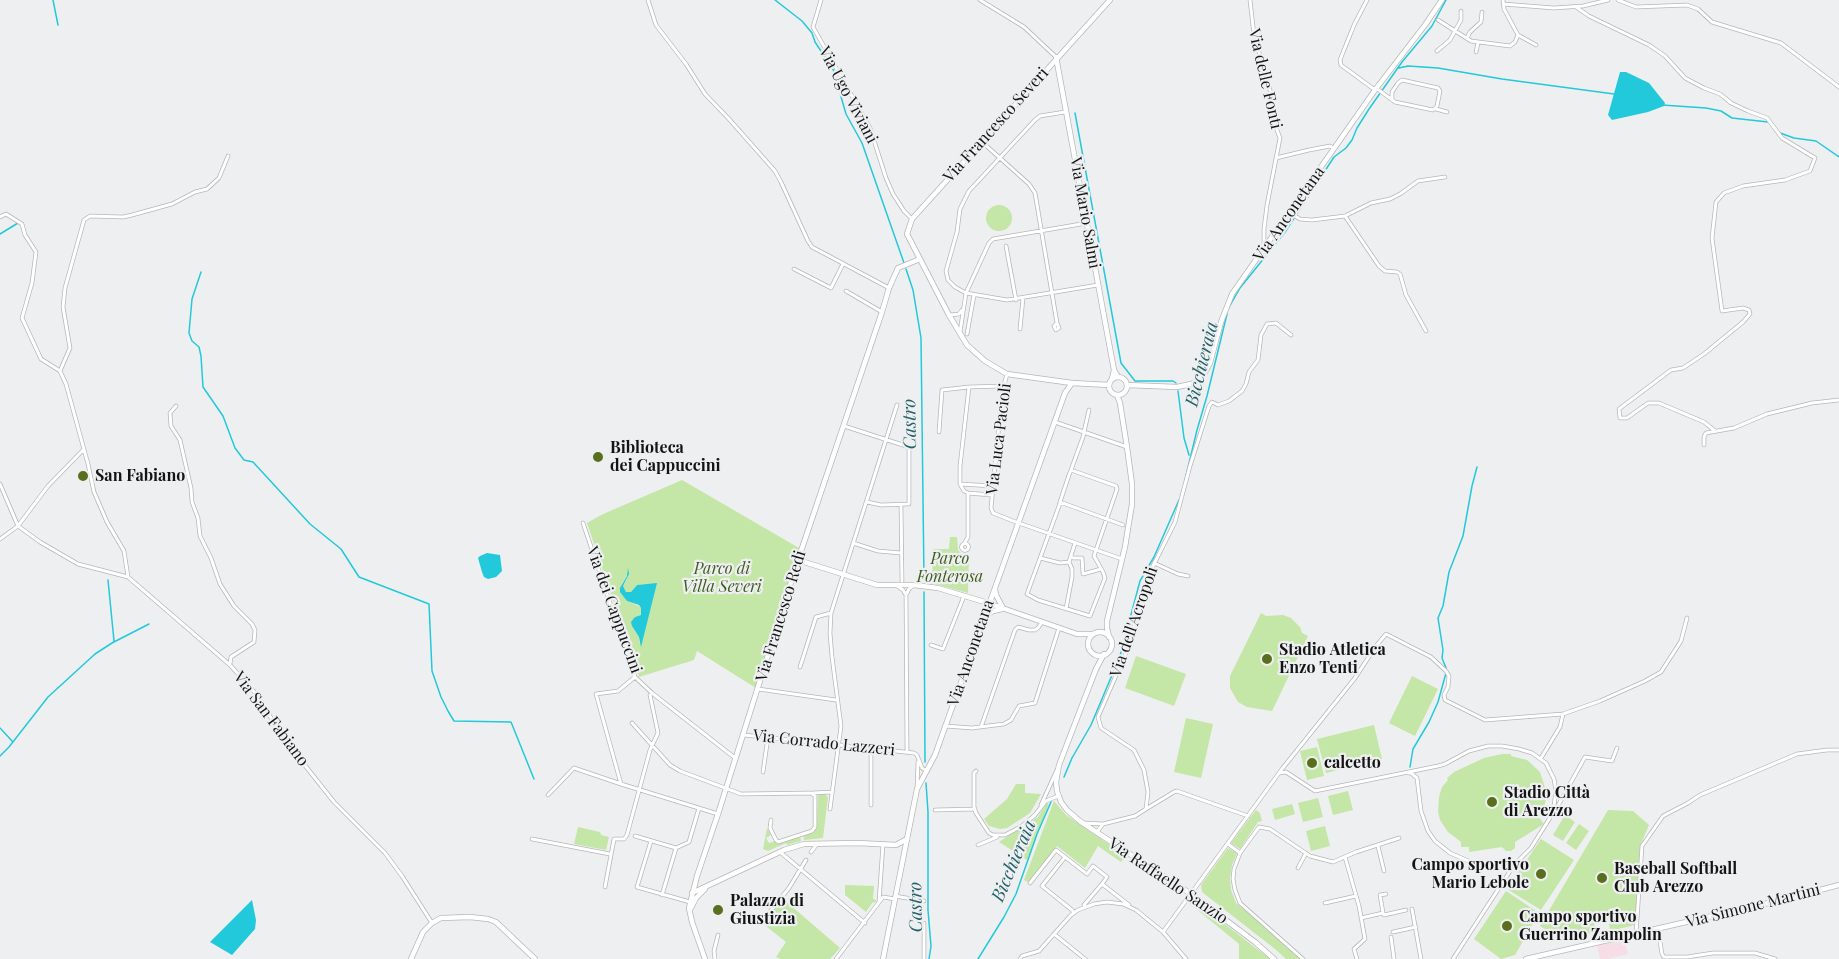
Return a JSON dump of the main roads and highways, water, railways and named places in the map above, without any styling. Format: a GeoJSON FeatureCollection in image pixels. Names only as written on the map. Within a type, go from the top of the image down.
{"type":"FeatureCollection","features":[{"type":"Feature","properties":{"kind":"water"},"geometry":{"type":"Polygon","coordinates":[[[1620,72],[1626,72],[1649,83],[1665,103],[1664,106],[1612,120],[1608,115],[1620,72]]]}},
{"type":"Feature","properties":{"kind":"water"},"geometry":{"type":"Polygon","coordinates":[[[487,553],[500,555],[502,571],[496,577],[488,579],[484,577],[478,558],[487,553]]]}},
{"type":"Feature","properties":{"kind":"water"},"geometry":{"type":"Polygon","coordinates":[[[628,568],[629,574],[623,586],[626,592],[631,592],[637,585],[657,583],[641,647],[639,637],[631,622],[635,617],[641,615],[641,608],[627,601],[620,592],[628,568]]]}},
{"type":"Feature","properties":{"kind":"water"},"geometry":{"type":"Polygon","coordinates":[[[252,900],[256,920],[255,929],[232,955],[210,942],[252,900]]]}},
{"type":"Feature","properties":{"kind":"waterway"},"geometry":{"type":"LineString","coordinates":[[53,0],[58,25]]}},
{"type":"Feature","properties":{"kind":"waterway","name":"Castro"},"geometry":{"type":"LineString","coordinates":[[775,0],[802,21],[812,33],[815,42],[833,69],[846,114],[862,143],[904,263]]}},
{"type":"Feature","properties":{"kind":"waterway","name":"Bicchieraia"},"geometry":{"type":"LineString","coordinates":[[1228,309],[1240,288],[1285,232],[1334,157],[1352,140],[1369,109],[1402,62],[1432,26],[1446,0]]}},
{"type":"Feature","properties":{"kind":"waterway"},"geometry":{"type":"LineString","coordinates":[[1399,68],[1408,66],[1438,68],[1614,94]]}},
{"type":"Feature","properties":{"kind":"waterway"},"geometry":{"type":"LineString","coordinates":[[1662,105],[1706,108],[1721,111],[1732,118],[1768,122]]}},
{"type":"Feature","properties":{"kind":"waterway"},"geometry":{"type":"LineString","coordinates":[[1075,113],[1121,363],[1135,381],[1173,381],[1176,383]]}},
{"type":"Feature","properties":{"kind":"waterway"},"geometry":{"type":"LineString","coordinates":[[1780,133],[1794,138],[1816,141],[1839,157]]}},
{"type":"Feature","properties":{"kind":"waterway"},"geometry":{"type":"LineString","coordinates":[[0,234],[18,223]]}},
{"type":"Feature","properties":{"kind":"waterway","name":"Castro"},"geometry":{"type":"LineString","coordinates":[[906,269],[913,290],[921,338],[924,580]]}},
{"type":"Feature","properties":{"kind":"waterway"},"geometry":{"type":"LineString","coordinates":[[201,272],[192,299],[189,333],[192,341],[199,347],[203,387],[223,416],[235,448],[244,460],[253,462],[310,524],[341,549],[359,577],[429,604],[432,671],[448,711],[454,721],[511,722],[534,779]]}},
{"type":"Feature","properties":{"kind":"waterway","name":"Bicchieraia"},"geometry":{"type":"LineString","coordinates":[[1185,480],[1227,314]]}},
{"type":"Feature","properties":{"kind":"waterway"},"geometry":{"type":"LineString","coordinates":[[1178,391],[1184,438],[1189,455]]}},
{"type":"Feature","properties":{"kind":"waterway"},"geometry":{"type":"LineString","coordinates":[[1446,668],[1442,658],[1438,618],[1443,606],[1449,572],[1463,536],[1477,467]]}},
{"type":"Feature","properties":{"kind":"waterway","name":"Bicchieraia"},"geometry":{"type":"LineString","coordinates":[[1064,777],[1091,725],[1120,656],[1140,581],[1154,557],[1179,500]]}},
{"type":"Feature","properties":{"kind":"waterway"},"geometry":{"type":"LineString","coordinates":[[108,580],[114,641]]}},
{"type":"Feature","properties":{"kind":"waterway","name":"Castro"},"geometry":{"type":"LineString","coordinates":[[924,592],[925,762]]}},
{"type":"Feature","properties":{"kind":"waterway"},"geometry":{"type":"LineString","coordinates":[[0,756],[48,697],[95,654],[149,624]]}},
{"type":"Feature","properties":{"kind":"waterway"},"geometry":{"type":"LineString","coordinates":[[1410,767],[1413,749],[1438,702],[1446,673]]}},
{"type":"Feature","properties":{"kind":"waterway"},"geometry":{"type":"LineString","coordinates":[[0,728],[12,741]]}},
{"type":"Feature","properties":{"kind":"waterway","name":"Castro"},"geometry":{"type":"LineString","coordinates":[[926,783],[928,910],[931,946],[929,959]]}},
{"type":"Feature","properties":{"kind":"waterway","name":"Bicchieraia"},"geometry":{"type":"LineString","coordinates":[[978,959],[1016,894],[1051,802]]}},
{"type":"Feature","properties":{"kind":"place","name":"Biblioteca dei Cappuccini"},"geometry":{"type":"Point","coordinates":[598,457]}},
{"type":"Feature","properties":{"kind":"place","name":"San Fabiano"},"geometry":{"type":"Point","coordinates":[83,476]}},
{"type":"Feature","properties":{"kind":"place","name":"Stadio Atletica Enzo Tenti"},"geometry":{"type":"Point","coordinates":[1267,659]}},
{"type":"Feature","properties":{"kind":"place","name":"calcetto"},"geometry":{"type":"Point","coordinates":[1312,763]}},
{"type":"Feature","properties":{"kind":"place","name":"Stadio Città di Arezzo"},"geometry":{"type":"Point","coordinates":[1492,802]}},
{"type":"Feature","properties":{"kind":"place","name":"Campo sportivo Mario Lebole"},"geometry":{"type":"Point","coordinates":[1541,874]}},
{"type":"Feature","properties":{"kind":"place","name":"Baseball Softball Club Arezzo"},"geometry":{"type":"Point","coordinates":[1602,878]}},
{"type":"Feature","properties":{"kind":"place","name":"Palazzo di Giustizia"},"geometry":{"type":"Point","coordinates":[718,910]}},
{"type":"Feature","properties":{"kind":"place","name":"Campo sportivo Guerrino Zampolin"},"geometry":{"type":"Point","coordinates":[1507,926]}},
{"type":"Feature","properties":{"kind":"park label","name":"Parco Fonterosa"},"geometry":{"type":"Point","coordinates":[950,568]}},
{"type":"Feature","properties":{"kind":"park label","name":"Parco di Villa Severi"},"geometry":{"type":"Point","coordinates":[722,578]}}]}
